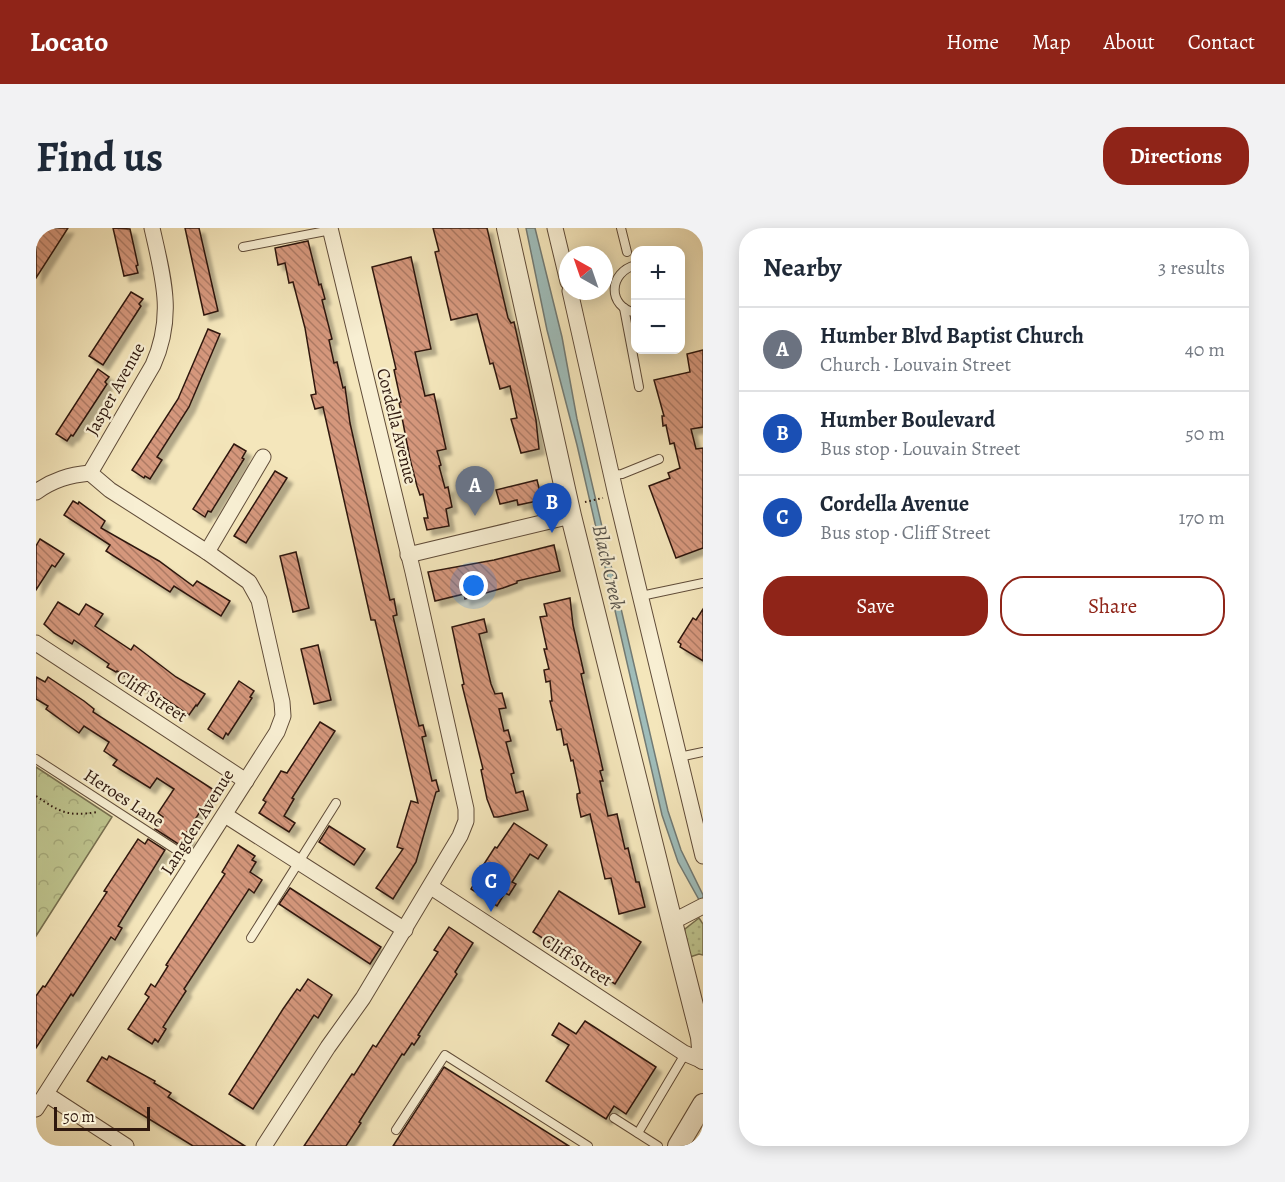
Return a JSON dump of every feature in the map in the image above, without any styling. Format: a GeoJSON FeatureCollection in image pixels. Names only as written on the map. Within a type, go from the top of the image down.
{"type":"FeatureCollection","features":[{"type":"Feature","properties":{"kind":"street","name":"Jasper Avenue"},"geometry":{"type":"LineString","coordinates":[[90,472],[153,365],[163,339],[167,302],[152,228]]}},
{"type":"Feature","properties":{"kind":"street"},"geometry":{"type":"LineString","coordinates":[[507,228],[701,1037],[697,1058]]}},
{"type":"Feature","properties":{"kind":"street"},"geometry":{"type":"LineString","coordinates":[[555,228],[559,246]]}},
{"type":"Feature","properties":{"kind":"street","name":"Cordella Avenue"},"geometry":{"type":"LineString","coordinates":[[264,1146],[328,1047],[363,998],[431,888],[466,821],[466,809],[408,555],[330,229]]}},
{"type":"Feature","properties":{"kind":"street"},"geometry":{"type":"LineString","coordinates":[[572,300],[611,475],[703,856]]}},
{"type":"Feature","properties":{"kind":"street"},"geometry":{"type":"LineString","coordinates":[[207,552],[263,457]]}},
{"type":"Feature","properties":{"kind":"street"},"geometry":{"type":"LineString","coordinates":[[36,492],[50,482],[90,472]]}},
{"type":"Feature","properties":{"kind":"street","name":"Langden Avenue"},"geometry":{"type":"LineString","coordinates":[[36,1109],[278,732],[283,716],[282,702],[259,600],[249,582],[207,552],[110,490],[90,472]]}},
{"type":"Feature","properties":{"kind":"street"},"geometry":{"type":"LineString","coordinates":[[408,555],[576,509]]}},
{"type":"Feature","properties":{"kind":"street","name":"Cliff Street"},"geometry":{"type":"LineString","coordinates":[[36,643],[246,781]]}},
{"type":"Feature","properties":{"kind":"street"},"geometry":{"type":"LineString","coordinates":[[225,815],[405,930]]}},
{"type":"Feature","properties":{"kind":"street","name":"Cliff Street"},"geometry":{"type":"LineString","coordinates":[[431,888],[697,1058]]}},
{"type":"Feature","properties":{"kind":"street"},"geometry":{"type":"LineString","coordinates":[[672,922],[699,908]]}},
{"type":"Feature","properties":{"kind":"street"},"geometry":{"type":"LineString","coordinates":[[46,1094],[126,1146]]}},
{"type":"Feature","properties":{"kind":"street"},"geometry":{"type":"LineString","coordinates":[[678,1146],[703,1104]]}},
{"type":"Feature","properties":{"kind":"lane"},"geometry":{"type":"LineString","coordinates":[[621,228],[627,252]]}},
{"type":"Feature","properties":{"kind":"lane"},"geometry":{"type":"LineString","coordinates":[[243,247],[330,229]]}},
{"type":"Feature","properties":{"kind":"lane"},"geometry":{"type":"LineString","coordinates":[[631,268],[621,273],[614,286],[618,302],[631,311]]}},
{"type":"Feature","properties":{"kind":"lane"},"geometry":{"type":"LineString","coordinates":[[624,308],[639,387]]}},
{"type":"Feature","properties":{"kind":"lane"},"geometry":{"type":"LineString","coordinates":[[611,475],[622,474],[659,459]]}},
{"type":"Feature","properties":{"kind":"lane"},"geometry":{"type":"LineString","coordinates":[[641,596],[703,583]]}},
{"type":"Feature","properties":{"kind":"lane"},"geometry":{"type":"LineString","coordinates":[[679,757],[703,752]]}},
{"type":"Feature","properties":{"kind":"lane","name":"Heroes Lane"},"geometry":{"type":"LineString","coordinates":[[36,759],[195,862]]}},
{"type":"Feature","properties":{"kind":"lane"},"geometry":{"type":"LineString","coordinates":[[251,938],[336,803]]}},
{"type":"Feature","properties":{"kind":"lane"},"geometry":{"type":"LineString","coordinates":[[396,1130],[446,1055],[588,1146]]}},
{"type":"Feature","properties":{"kind":"lane"},"geometry":{"type":"LineString","coordinates":[[638,1133],[697,1058]]}},
{"type":"Feature","properties":{"kind":"lane"},"geometry":{"type":"LineString","coordinates":[[614,1118],[658,1146]]}},
{"type":"Feature","properties":{"kind":"path"},"geometry":{"type":"LineString","coordinates":[[576,509],[606,497]]}},
{"type":"Feature","properties":{"kind":"path"},"geometry":{"type":"LineString","coordinates":[[36,796],[67,814],[114,809]]}},
{"type":"Feature","properties":{"kind":"green space"},"geometry":{"type":"Polygon","coordinates":[[[36,767],[112,817],[36,936],[36,767]]]}},
{"type":"Feature","properties":{"kind":"green space"},"geometry":{"type":"Polygon","coordinates":[[[699,918],[703,924],[703,955],[690,957],[684,934],[685,929],[699,918]]]}},
{"type":"Feature","properties":{"kind":"water","name":"Black Creek"},"geometry":{"type":"Polygon","coordinates":[[[526,228],[535,228],[562,337],[577,419],[668,811],[681,850],[703,895],[703,907],[678,862],[662,815],[577,445],[547,330],[526,228]]]}},
{"type":"Feature","properties":{"kind":"building"},"geometry":{"type":"Polygon","coordinates":[[[41,228],[68,228],[36,278],[36,236],[41,228]]]}},
{"type":"Feature","properties":{"kind":"building"},"geometry":{"type":"Polygon","coordinates":[[[113,228],[130,229],[138,273],[124,276],[113,228]]]}},
{"type":"Feature","properties":{"kind":"building"},"geometry":{"type":"Polygon","coordinates":[[[185,228],[199,228],[218,311],[204,315],[185,228]]]}},
{"type":"Feature","properties":{"kind":"building"},"geometry":{"type":"Polygon","coordinates":[[[433,228],[487,228],[508,318],[511,323],[514,322],[536,420],[539,449],[521,453],[511,419],[517,418],[510,386],[500,389],[493,363],[490,364],[477,314],[451,320],[435,252],[439,251],[433,228]]]}},
{"type":"Feature","properties":{"kind":"building"},"geometry":{"type":"Polygon","coordinates":[[[308,241],[319,285],[321,284],[325,299],[322,300],[332,339],[329,340],[334,363],[337,362],[343,388],[345,387],[350,423],[390,600],[394,599],[397,615],[393,616],[416,714],[419,726],[423,725],[426,736],[422,737],[432,781],[436,780],[439,791],[436,792],[416,862],[393,899],[376,888],[403,849],[397,847],[411,801],[418,803],[375,620],[371,620],[323,407],[315,409],[311,395],[316,394],[305,328],[293,282],[289,283],[285,263],[278,265],[275,248],[308,241]]]}},
{"type":"Feature","properties":{"kind":"building"},"geometry":{"type":"Polygon","coordinates":[[[411,257],[431,349],[415,352],[425,396],[434,394],[446,449],[437,451],[441,465],[439,466],[445,488],[448,487],[452,507],[446,509],[449,526],[427,530],[424,518],[428,518],[423,494],[420,495],[410,459],[394,370],[396,369],[372,267],[411,257]]]}},
{"type":"Feature","properties":{"kind":"building"},"geometry":{"type":"Polygon","coordinates":[[[131,292],[143,299],[139,304],[141,306],[103,365],[89,356],[131,292]]]}},
{"type":"Feature","properties":{"kind":"building"},"geometry":{"type":"Polygon","coordinates":[[[208,329],[220,334],[189,407],[157,457],[162,460],[150,479],[145,476],[144,478],[132,470],[178,399],[208,329]]]}},
{"type":"Feature","properties":{"kind":"building"},"geometry":{"type":"Polygon","coordinates":[[[703,350],[703,427],[691,429],[696,449],[703,448],[703,548],[676,558],[649,486],[670,478],[668,473],[680,468],[674,443],[670,444],[666,425],[663,426],[662,416],[664,416],[654,380],[690,372],[687,354],[703,350]]]}},
{"type":"Feature","properties":{"kind":"building"},"geometry":{"type":"Polygon","coordinates":[[[98,369],[109,377],[105,382],[107,384],[73,436],[71,435],[67,441],[56,434],[98,369]]]}},
{"type":"Feature","properties":{"kind":"building"},"geometry":{"type":"Polygon","coordinates":[[[234,444],[246,451],[242,458],[244,459],[211,512],[208,511],[205,517],[193,509],[234,444]]]}},
{"type":"Feature","properties":{"kind":"building"},"geometry":{"type":"Polygon","coordinates":[[[275,471],[287,478],[246,543],[234,536],[275,471]]]}},
{"type":"Feature","properties":{"kind":"building"},"geometry":{"type":"Polygon","coordinates":[[[537,480],[542,500],[518,505],[517,500],[500,504],[496,490],[537,480]]]}},
{"type":"Feature","properties":{"kind":"building"},"geometry":{"type":"Polygon","coordinates":[[[73,501],[78,504],[79,502],[105,521],[101,528],[159,561],[193,586],[197,581],[230,601],[221,616],[174,586],[170,592],[106,551],[110,545],[64,515],[73,501]]]}},
{"type":"Feature","properties":{"kind":"building"},"geometry":{"type":"Polygon","coordinates":[[[40,539],[64,554],[55,567],[52,565],[36,590],[36,546],[40,539]]]}},
{"type":"Feature","properties":{"kind":"building"},"geometry":{"type":"Polygon","coordinates":[[[554,545],[560,571],[517,581],[503,588],[465,599],[464,594],[435,601],[428,572],[494,560],[554,545]]]}},
{"type":"Feature","properties":{"kind":"building"},"geometry":{"type":"Polygon","coordinates":[[[296,552],[309,608],[293,612],[280,556],[296,552]]]}},
{"type":"Feature","properties":{"kind":"building"},"geometry":{"type":"Polygon","coordinates":[[[570,598],[573,625],[584,673],[581,674],[603,770],[600,771],[603,781],[600,781],[608,816],[617,814],[625,849],[628,848],[645,907],[619,914],[611,878],[605,879],[590,814],[581,817],[577,798],[577,794],[580,793],[573,760],[571,761],[567,744],[564,745],[561,729],[557,730],[550,701],[552,701],[550,681],[546,682],[544,670],[549,669],[540,617],[547,616],[544,604],[570,598]]]}},
{"type":"Feature","properties":{"kind":"building"},"geometry":{"type":"Polygon","coordinates":[[[58,602],[79,615],[86,604],[103,614],[95,626],[131,650],[134,645],[176,677],[205,694],[197,706],[189,715],[154,691],[152,694],[107,667],[109,664],[74,640],[72,644],[54,633],[44,624],[58,602]]]}},
{"type":"Feature","properties":{"kind":"building"},"geometry":{"type":"Polygon","coordinates":[[[703,609],[703,661],[680,647],[681,644],[678,642],[693,618],[696,620],[703,609]]]}},
{"type":"Feature","properties":{"kind":"building"},"geometry":{"type":"Polygon","coordinates":[[[484,619],[487,632],[479,634],[491,684],[495,694],[502,693],[506,708],[499,709],[504,731],[508,730],[511,741],[506,742],[514,773],[511,774],[516,793],[523,791],[528,810],[498,817],[494,817],[487,799],[481,770],[483,769],[462,685],[464,684],[452,627],[484,619]]]}},
{"type":"Feature","properties":{"kind":"building"},"geometry":{"type":"Polygon","coordinates":[[[318,645],[331,700],[314,704],[301,649],[318,645]]]}},
{"type":"Feature","properties":{"kind":"building"},"geometry":{"type":"Polygon","coordinates":[[[36,677],[45,682],[48,677],[84,701],[94,709],[93,712],[214,790],[185,835],[190,838],[183,847],[155,829],[163,817],[158,813],[174,789],[157,778],[150,788],[113,765],[117,760],[104,751],[109,742],[84,726],[79,733],[46,709],[48,706],[36,699],[36,677]]]}},
{"type":"Feature","properties":{"kind":"building"},"geometry":{"type":"Polygon","coordinates":[[[239,681],[254,691],[250,697],[252,698],[223,739],[208,729],[239,681]]]}},
{"type":"Feature","properties":{"kind":"building"},"geometry":{"type":"Polygon","coordinates":[[[320,722],[335,731],[292,798],[294,799],[284,816],[295,823],[289,832],[259,813],[266,802],[263,800],[281,771],[287,773],[320,722]]]}},
{"type":"Feature","properties":{"kind":"building"},"geometry":{"type":"Polygon","coordinates":[[[514,823],[547,845],[538,859],[530,854],[512,882],[516,884],[509,895],[505,893],[497,906],[471,889],[475,882],[473,881],[495,847],[497,848],[514,823]]]}},
{"type":"Feature","properties":{"kind":"building"},"geometry":{"type":"Polygon","coordinates":[[[329,826],[365,849],[354,865],[319,842],[329,826]]]}},
{"type":"Feature","properties":{"kind":"building"},"geometry":{"type":"Polygon","coordinates":[[[138,839],[145,844],[148,839],[165,850],[118,926],[122,928],[115,940],[111,937],[36,1048],[36,996],[43,986],[45,987],[107,892],[104,891],[138,839]]]}},
{"type":"Feature","properties":{"kind":"building"},"geometry":{"type":"Polygon","coordinates":[[[238,845],[255,856],[252,860],[256,862],[250,872],[262,880],[254,893],[249,889],[184,989],[186,991],[163,1027],[166,1029],[158,1042],[155,1039],[152,1044],[128,1029],[149,997],[145,994],[151,984],[155,987],[168,966],[166,965],[225,874],[222,872],[238,845]]]}},
{"type":"Feature","properties":{"kind":"building"},"geometry":{"type":"Polygon","coordinates":[[[290,888],[381,947],[370,964],[279,904],[290,888]]]}},
{"type":"Feature","properties":{"kind":"building"},"geometry":{"type":"Polygon","coordinates":[[[559,891],[641,942],[615,984],[533,932],[559,891]]]}},
{"type":"Feature","properties":{"kind":"building"},"geometry":{"type":"Polygon","coordinates":[[[449,927],[473,943],[455,972],[457,974],[418,1035],[420,1036],[404,1055],[402,1054],[346,1146],[304,1146],[373,1045],[376,1047],[438,952],[434,950],[449,927]]]}},
{"type":"Feature","properties":{"kind":"building"},"geometry":{"type":"Polygon","coordinates":[[[308,979],[332,995],[318,1018],[314,1015],[253,1109],[229,1094],[283,1009],[297,989],[300,991],[308,979]]]}},
{"type":"Feature","properties":{"kind":"building"},"geometry":{"type":"Polygon","coordinates":[[[585,1021],[656,1067],[626,1114],[614,1106],[606,1119],[546,1081],[569,1045],[552,1035],[559,1023],[576,1034],[585,1021]]]}},
{"type":"Feature","properties":{"kind":"building"},"geometry":{"type":"Polygon","coordinates":[[[109,1056],[155,1081],[154,1083],[171,1093],[168,1097],[245,1146],[193,1146],[87,1081],[102,1057],[107,1060],[109,1056]]]}},
{"type":"Feature","properties":{"kind":"building"},"geometry":{"type":"Polygon","coordinates":[[[444,1067],[569,1146],[393,1146],[444,1067]]]}},
{"type":"Feature","properties":{"kind":"place","name":"Humber Blvd Baptist Church"},"geometry":{"type":"Point","coordinates":[475,516]}},
{"type":"Feature","properties":{"kind":"place","name":"Humber Boulevard"},"geometry":{"type":"Point","coordinates":[552,533]}},
{"type":"Feature","properties":{"kind":"place","name":"Cordella Avenue"},"geometry":{"type":"Point","coordinates":[491,912]}}]}
